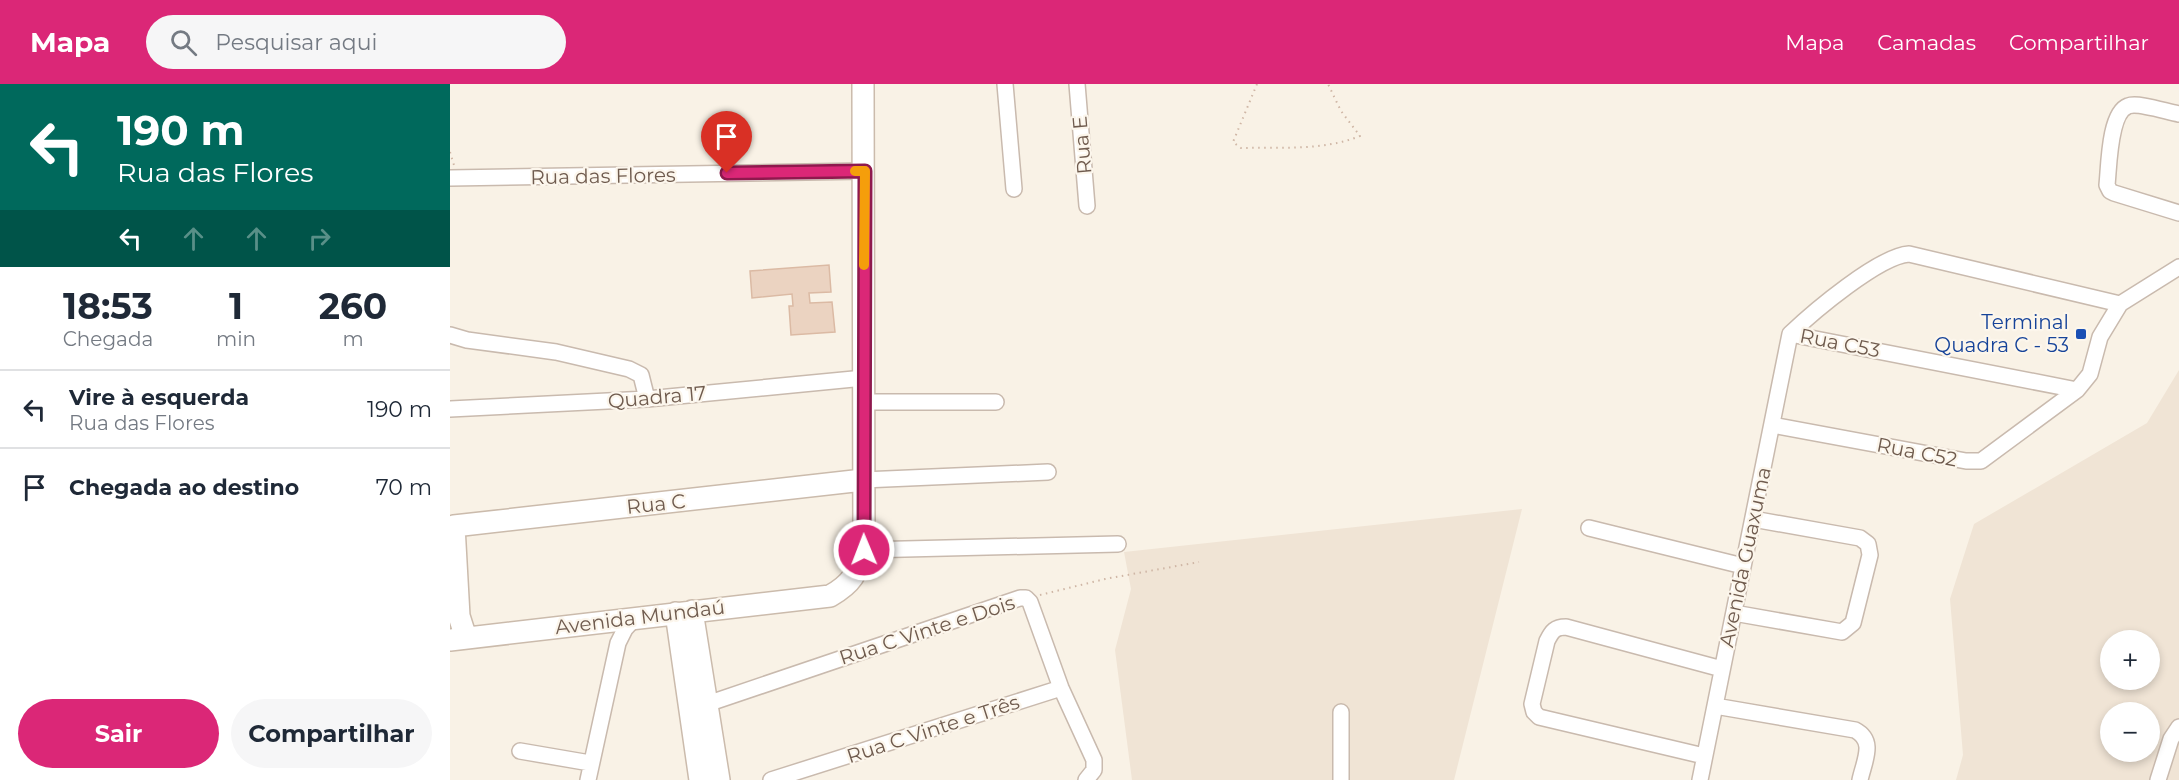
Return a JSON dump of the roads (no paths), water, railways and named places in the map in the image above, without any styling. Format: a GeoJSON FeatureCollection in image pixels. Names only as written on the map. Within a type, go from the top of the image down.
{"type":"FeatureCollection","features":[{"type":"Feature","properties":{"kind":"street"},"geometry":{"type":"LineString","coordinates":[[863,84],[865,171],[864,550],[1118,544]]}},
{"type":"Feature","properties":{"kind":"street"},"geometry":{"type":"LineString","coordinates":[[1005,84],[1014,189]]}},
{"type":"Feature","properties":{"kind":"street","name":"Rua E"},"geometry":{"type":"LineString","coordinates":[[1077,84],[1087,206]]}},
{"type":"Feature","properties":{"kind":"street"},"geometry":{"type":"LineString","coordinates":[[2179,114],[2135,105],[2127,106],[2118,113],[2107,185],[2107,189],[2114,193],[2179,213]]}},
{"type":"Feature","properties":{"kind":"street","name":"Rua das Flores"},"geometry":{"type":"LineString","coordinates":[[450,178],[865,171]]}},
{"type":"Feature","properties":{"kind":"street","name":"Rua C53"},"geometry":{"type":"LineString","coordinates":[[1790,334],[1815,310],[1882,264],[1899,255],[1909,254],[2120,304]]}},
{"type":"Feature","properties":{"kind":"street"},"geometry":{"type":"LineString","coordinates":[[2077,390],[2090,374],[2100,337],[2120,304],[2179,267]]}},
{"type":"Feature","properties":{"kind":"street","name":"Rua C53"},"geometry":{"type":"LineString","coordinates":[[1790,334],[2077,390]]}},
{"type":"Feature","properties":{"kind":"street","name":"Avenida Guaxuma"},"geometry":{"type":"LineString","coordinates":[[1700,780],[1790,334]]}},
{"type":"Feature","properties":{"kind":"street"},"geometry":{"type":"LineString","coordinates":[[450,336],[556,352],[629,369],[641,375],[647,399]]}},
{"type":"Feature","properties":{"kind":"street","name":"Quadra 17"},"geometry":{"type":"LineString","coordinates":[[450,409],[647,399],[864,378]]}},
{"type":"Feature","properties":{"kind":"street","name":"Rua C52"},"geometry":{"type":"LineString","coordinates":[[1772,425],[1966,461],[1981,460],[2077,390]]}},
{"type":"Feature","properties":{"kind":"street"},"geometry":{"type":"LineString","coordinates":[[864,402],[996,402]]}},
{"type":"Feature","properties":{"kind":"street"},"geometry":{"type":"LineString","coordinates":[[863,480],[1048,472]]}},
{"type":"Feature","properties":{"kind":"street","name":"Rua C"},"geometry":{"type":"LineString","coordinates":[[452,526],[863,480]]}},
{"type":"Feature","properties":{"kind":"street"},"geometry":{"type":"LineString","coordinates":[[1734,613],[1842,632],[1853,623],[1870,555],[1868,544],[1860,538],[1753,519]]}},
{"type":"Feature","properties":{"kind":"street"},"geometry":{"type":"LineString","coordinates":[[452,526],[455,617],[458,639]]}},
{"type":"Feature","properties":{"kind":"street"},"geometry":{"type":"LineString","coordinates":[[1589,528],[1743,566]]}},
{"type":"Feature","properties":{"kind":"street","name":"Avenida Mundaú"},"geometry":{"type":"LineString","coordinates":[[458,639],[830,596],[845,587],[856,573],[864,550]]}},
{"type":"Feature","properties":{"kind":"street","name":"Rua C Vinte e Dois"},"geometry":{"type":"LineString","coordinates":[[707,704],[1020,598],[1026,598],[1030,602],[1061,688],[1094,760],[1094,770],[1086,780]]}},
{"type":"Feature","properties":{"kind":"street"},"geometry":{"type":"LineString","coordinates":[[684,612],[707,704],[719,780]]}},
{"type":"Feature","properties":{"kind":"street"},"geometry":{"type":"LineString","coordinates":[[684,612],[700,780]]}},
{"type":"Feature","properties":{"kind":"street"},"geometry":{"type":"LineString","coordinates":[[588,780],[618,643],[636,617]]}},
{"type":"Feature","properties":{"kind":"street"},"geometry":{"type":"LineString","coordinates":[[1704,756],[1539,717],[1534,712],[1532,704],[1547,640],[1551,632],[1558,627],[1566,627],[1722,669]]}},
{"type":"Feature","properties":{"kind":"street","name":"Rua C Vinte e Três"},"geometry":{"type":"LineString","coordinates":[[771,780],[1061,688]]}},
{"type":"Feature","properties":{"kind":"street"},"geometry":{"type":"LineString","coordinates":[[1715,706],[1855,730],[1863,734],[1868,743],[1860,780]]}},
{"type":"Feature","properties":{"kind":"street"},"geometry":{"type":"LineString","coordinates":[[1341,712],[1341,780]]}},
{"type":"Feature","properties":{"kind":"street"},"geometry":{"type":"LineString","coordinates":[[2158,780],[2170,739],[2179,727]]}},
{"type":"Feature","properties":{"kind":"street"},"geometry":{"type":"LineString","coordinates":[[520,750],[590,763]]}},
{"type":"Feature","properties":{"kind":"place","name":"Terminal Quadra C - 53"},"geometry":{"type":"Point","coordinates":[2081,334]}}]}
